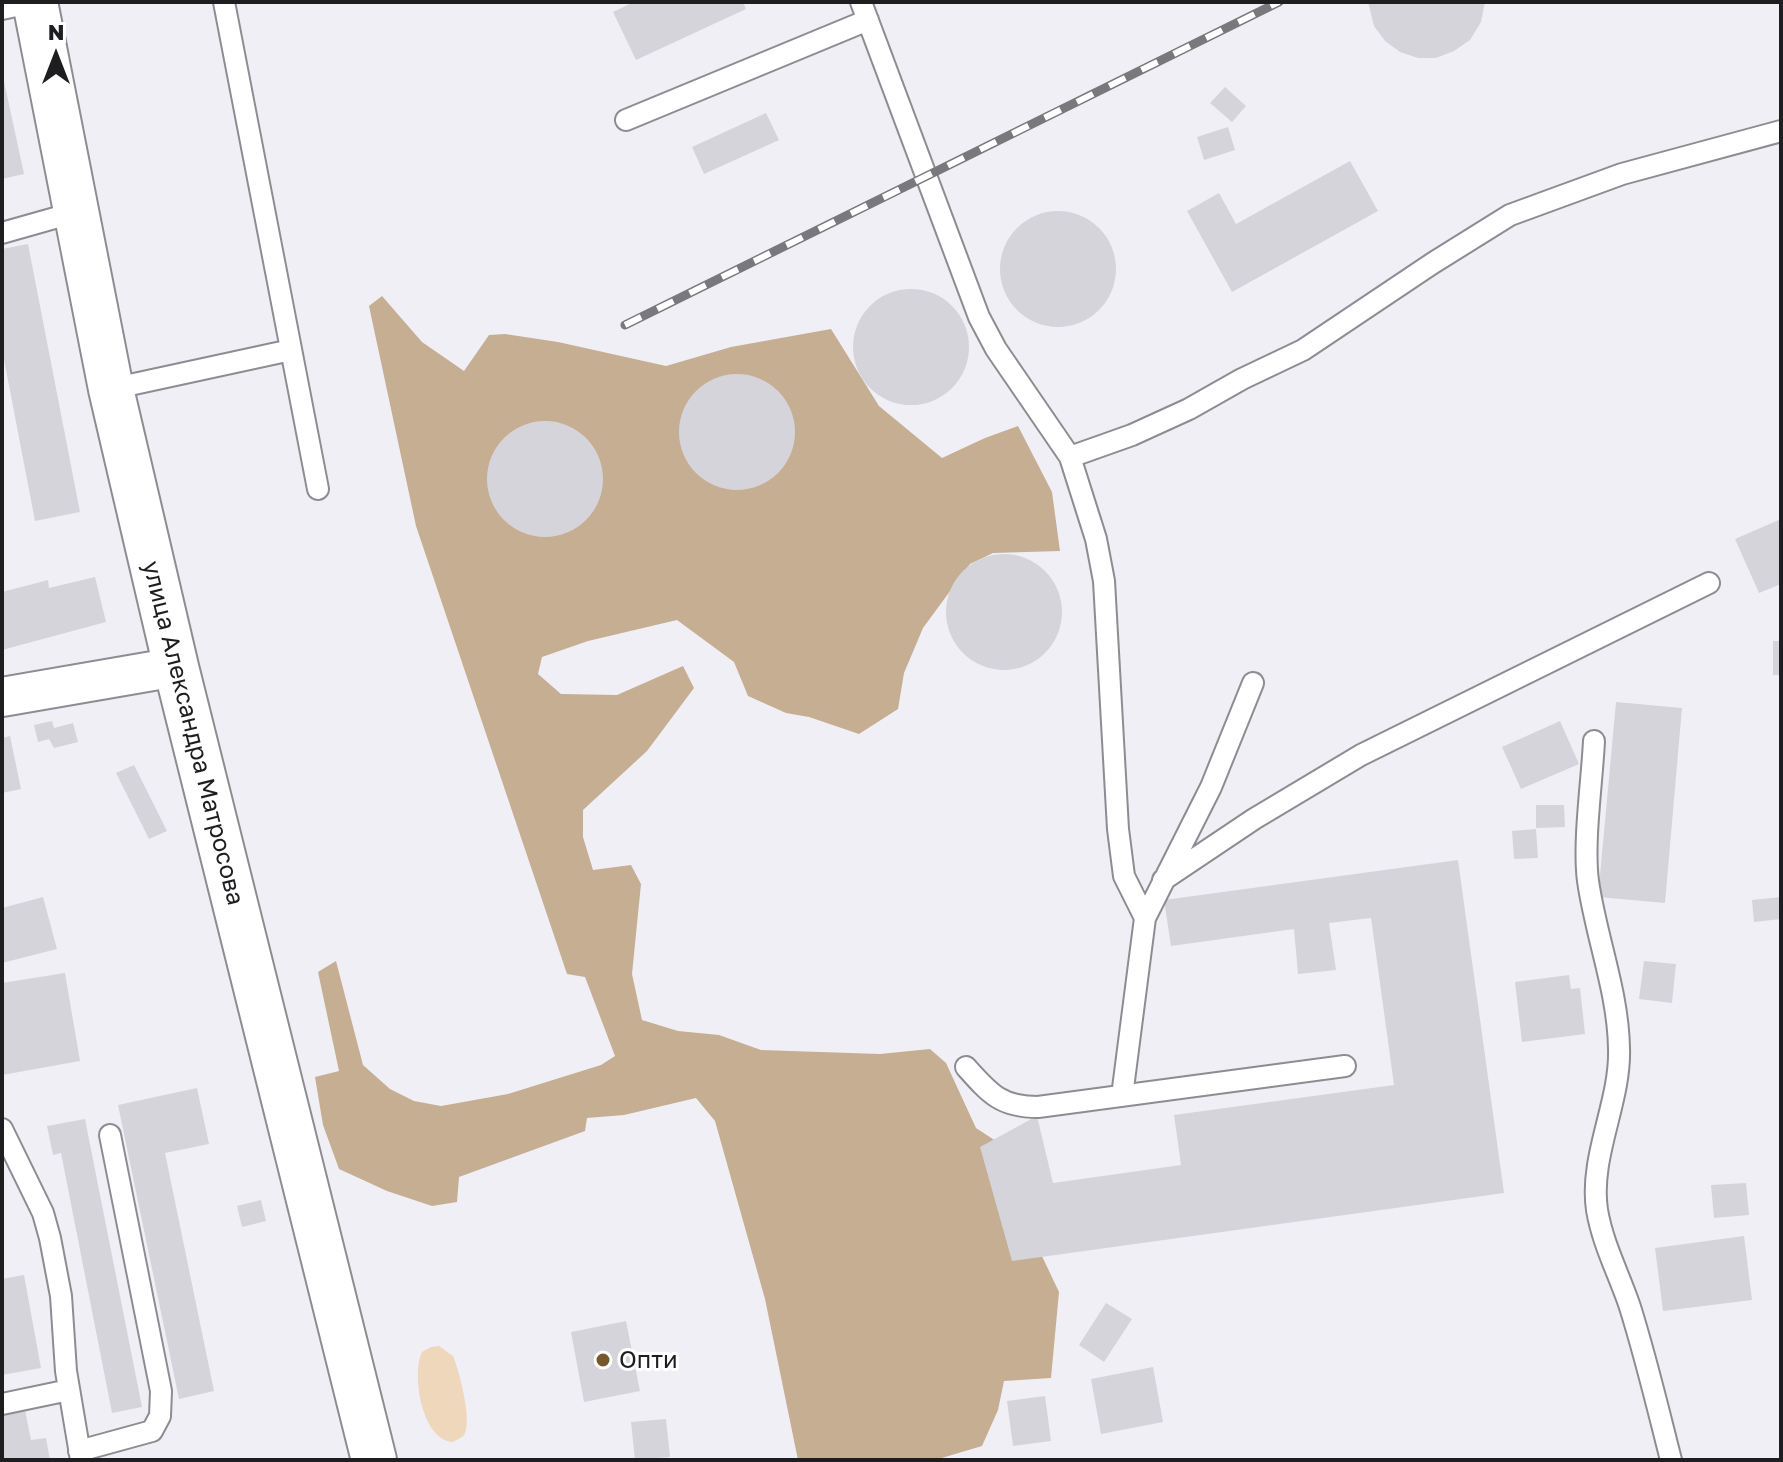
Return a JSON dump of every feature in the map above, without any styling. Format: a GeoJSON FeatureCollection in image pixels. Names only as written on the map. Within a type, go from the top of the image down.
{"type":"FeatureCollection","features":[{"type":"Feature","properties":{"kind":"street","name":"улица Александра Матросова"},"geometry":{"type":"LineString","coordinates":[[34,2],[111,389],[176,667],[374,1460]]}},
{"type":"Feature","properties":{"kind":"street"},"geometry":{"type":"LineString","coordinates":[[2,697],[176,667]]}},
{"type":"Feature","properties":{"kind":"lane"},"geometry":{"type":"LineString","coordinates":[[2,9],[34,2]]}},
{"type":"Feature","properties":{"kind":"lane"},"geometry":{"type":"LineString","coordinates":[[224,2],[318,489]]}},
{"type":"Feature","properties":{"kind":"lane"},"geometry":{"type":"LineString","coordinates":[[626,120],[864,11],[979,317],[996,349],[1070,457],[1096,539],[1104,581],[1118,829],[1124,876],[1145,918]]}},
{"type":"Feature","properties":{"kind":"lane"},"geometry":{"type":"LineString","coordinates":[[1070,457],[1132,435],[1189,409],[1303,350],[1510,215],[1622,174],[1781,131]]}},
{"type":"Feature","properties":{"kind":"lane"},"geometry":{"type":"LineString","coordinates":[[2,233],[76,212]]}},
{"type":"Feature","properties":{"kind":"lane"},"geometry":{"type":"LineString","coordinates":[[111,389],[291,350]]}},
{"type":"Feature","properties":{"kind":"lane"},"geometry":{"type":"LineString","coordinates":[[1163,880],[1265,812],[1361,755],[1709,583]]}},
{"type":"Feature","properties":{"kind":"lane"},"geometry":{"type":"LineString","coordinates":[[1122,1096],[1145,918],[1211,787],[1253,683]]}},
{"type":"Feature","properties":{"kind":"lane"},"geometry":{"type":"LineString","coordinates":[[1594,741],[1588,879],[1606,963],[1619,1048],[1616,1090],[1597,1172],[1596,1205],[1609,1259],[1642,1344],[1671,1460]]}},
{"type":"Feature","properties":{"kind":"lane"},"geometry":{"type":"LineString","coordinates":[[966,1067],[987,1090],[1014,1107],[1038,1107],[1345,1066]]}},
{"type":"Feature","properties":{"kind":"lane"},"geometry":{"type":"LineString","coordinates":[[2,1129],[43,1213],[50,1238],[61,1296],[69,1390],[80,1455],[152,1431],[162,1404],[110,1135]]}},
{"type":"Feature","properties":{"kind":"lane"},"geometry":{"type":"LineString","coordinates":[[2,1404],[69,1390]]}},
{"type":"Feature","properties":{"kind":"shaded area"},"geometry":{"type":"Polygon","coordinates":[[[382,296],[422,342],[464,371],[489,335],[505,334],[558,342],[666,366],[731,347],[831,329],[879,406],[942,458],[1018,426],[1052,492],[1060,551],[993,553],[970,564],[923,628],[904,673],[898,709],[859,734],[809,717],[786,713],[748,696],[734,662],[677,620],[588,641],[542,657],[538,674],[561,694],[617,695],[683,666],[694,688],[647,751],[583,810],[583,837],[593,870],[631,865],[641,884],[632,974],[642,1020],[678,1031],[719,1035],[761,1050],[880,1054],[930,1049],[946,1063],[976,1128],[1008,1149],[1021,1212],[1059,1292],[1051,1378],[1004,1381],[998,1410],[982,1446],[935,1460],[798,1460],[765,1299],[715,1121],[696,1098],[624,1115],[587,1118],[585,1131],[459,1177],[457,1202],[432,1206],[387,1191],[339,1169],[323,1125],[315,1077],[339,1071],[318,972],[336,961],[363,1065],[390,1089],[414,1101],[441,1106],[508,1094],[601,1065],[615,1056],[585,977],[567,974],[416,526],[369,306],[382,296]]]}},
{"type":"Feature","properties":{"kind":"shaded area"},"geometry":{"type":"Polygon","coordinates":[[[439,1346],[453,1356],[466,1408],[464,1435],[453,1442],[442,1439],[434,1431],[427,1419],[419,1390],[422,1352],[439,1346]]]}},
{"type":"Feature","properties":{"kind":"building"},"geometry":{"type":"Polygon","coordinates":[[[634,2],[743,2],[746,9],[636,60],[613,12],[634,2]]]}},
{"type":"Feature","properties":{"kind":"building"},"geometry":{"type":"Polygon","coordinates":[[[1368,2],[1485,2],[1481,22],[1470,40],[1436,58],[1418,58],[1400,52],[1385,41],[1374,26],[1368,2]]]}},
{"type":"Feature","properties":{"kind":"building"},"geometry":{"type":"Polygon","coordinates":[[[2,72],[24,174],[2,179],[2,72]]]}},
{"type":"Feature","properties":{"kind":"building"},"geometry":{"type":"Polygon","coordinates":[[[1225,87],[1246,106],[1232,122],[1210,103],[1225,87]]]}},
{"type":"Feature","properties":{"kind":"building"},"geometry":{"type":"Polygon","coordinates":[[[766,113],[779,140],[704,174],[692,147],[766,113]]]}},
{"type":"Feature","properties":{"kind":"building"},"geometry":{"type":"Polygon","coordinates":[[[1228,127],[1235,150],[1204,160],[1197,137],[1228,127]]]}},
{"type":"Feature","properties":{"kind":"building"},"geometry":{"type":"Polygon","coordinates":[[[1350,161],[1378,211],[1232,292],[1187,211],[1219,193],[1236,224],[1350,161]]]}},
{"type":"Feature","properties":{"kind":"building"},"geometry":{"type":"Polygon","coordinates":[[[1058,211],[1080,215],[1099,228],[1112,247],[1116,269],[1112,291],[1099,310],[1080,323],[1058,327],[1036,323],[1017,310],[1004,291],[1000,269],[1004,247],[1017,228],[1036,215],[1058,211]]]}},
{"type":"Feature","properties":{"kind":"building"},"geometry":{"type":"Polygon","coordinates":[[[28,244],[80,512],[35,521],[2,349],[2,249],[28,244]]]}},
{"type":"Feature","properties":{"kind":"building"},"geometry":{"type":"Polygon","coordinates":[[[911,289],[933,293],[952,306],[965,325],[969,347],[965,369],[952,388],[933,401],[911,405],[889,401],[870,388],[857,369],[853,347],[857,325],[870,306],[889,293],[911,289]]]}},
{"type":"Feature","properties":{"kind":"building"},"geometry":{"type":"Polygon","coordinates":[[[737,374],[759,378],[778,391],[791,410],[795,432],[791,454],[778,473],[759,486],[737,490],[715,486],[696,473],[683,454],[679,432],[683,410],[696,391],[715,378],[737,374]]]}},
{"type":"Feature","properties":{"kind":"building"},"geometry":{"type":"Polygon","coordinates":[[[545,421],[567,425],[586,438],[599,457],[603,479],[599,501],[586,520],[567,533],[545,537],[523,533],[504,520],[491,501],[487,479],[491,457],[504,438],[523,425],[545,421]]]}},
{"type":"Feature","properties":{"kind":"building"},"geometry":{"type":"Polygon","coordinates":[[[1781,519],[1781,584],[1759,593],[1735,539],[1781,519]]]}},
{"type":"Feature","properties":{"kind":"building"},"geometry":{"type":"Polygon","coordinates":[[[1004,554],[1026,558],[1045,571],[1058,590],[1062,612],[1058,634],[1045,653],[1026,666],[1004,670],[982,666],[963,653],[950,634],[946,612],[950,590],[963,571],[982,558],[1004,554]]]}},
{"type":"Feature","properties":{"kind":"building"},"geometry":{"type":"Polygon","coordinates":[[[95,577],[106,622],[2,650],[2,592],[48,580],[49,588],[95,577]]]}},
{"type":"Feature","properties":{"kind":"building"},"geometry":{"type":"Polygon","coordinates":[[[1773,641],[1781,641],[1781,675],[1773,675],[1773,641]]]}},
{"type":"Feature","properties":{"kind":"building"},"geometry":{"type":"Polygon","coordinates":[[[1616,702],[1682,708],[1665,903],[1598,897],[1616,702]]]}},
{"type":"Feature","properties":{"kind":"building"},"geometry":{"type":"Polygon","coordinates":[[[52,721],[54,728],[73,723],[78,742],[54,748],[49,739],[38,742],[34,725],[52,721]]]}},
{"type":"Feature","properties":{"kind":"building"},"geometry":{"type":"Polygon","coordinates":[[[1560,721],[1579,764],[1521,789],[1502,747],[1560,721]]]}},
{"type":"Feature","properties":{"kind":"building"},"geometry":{"type":"Polygon","coordinates":[[[10,736],[21,789],[2,793],[2,738],[10,736]]]}},
{"type":"Feature","properties":{"kind":"building"},"geometry":{"type":"Polygon","coordinates":[[[134,765],[167,831],[149,839],[116,773],[134,765]]]}},
{"type":"Feature","properties":{"kind":"building"},"geometry":{"type":"Polygon","coordinates":[[[1536,805],[1564,805],[1565,827],[1536,828],[1536,805]]]}},
{"type":"Feature","properties":{"kind":"building"},"geometry":{"type":"Polygon","coordinates":[[[1536,829],[1538,858],[1514,859],[1512,831],[1536,829]]]}},
{"type":"Feature","properties":{"kind":"building"},"geometry":{"type":"Polygon","coordinates":[[[1458,860],[1504,1193],[1012,1261],[980,1147],[1037,1116],[1053,1183],[1181,1165],[1174,1115],[1394,1085],[1371,918],[1329,923],[1336,970],[1298,974],[1294,929],[1171,946],[1164,900],[1458,860]]]}},
{"type":"Feature","properties":{"kind":"building"},"geometry":{"type":"Polygon","coordinates":[[[43,897],[57,949],[2,963],[2,908],[43,897]]]}},
{"type":"Feature","properties":{"kind":"building"},"geometry":{"type":"Polygon","coordinates":[[[1781,897],[1781,919],[1754,922],[1752,900],[1781,897]]]}},
{"type":"Feature","properties":{"kind":"building"},"geometry":{"type":"Polygon","coordinates":[[[1644,961],[1676,964],[1672,1003],[1639,999],[1644,961]]]}},
{"type":"Feature","properties":{"kind":"building"},"geometry":{"type":"Polygon","coordinates":[[[65,973],[80,1061],[2,1075],[2,983],[65,973]]]}},
{"type":"Feature","properties":{"kind":"building"},"geometry":{"type":"Polygon","coordinates":[[[1569,975],[1571,989],[1580,988],[1585,1034],[1522,1042],[1515,982],[1569,975]]]}},
{"type":"Feature","properties":{"kind":"building"},"geometry":{"type":"Polygon","coordinates":[[[197,1088],[209,1144],[165,1153],[214,1391],[179,1399],[118,1105],[197,1088]]]}},
{"type":"Feature","properties":{"kind":"building"},"geometry":{"type":"Polygon","coordinates":[[[85,1119],[142,1407],[112,1413],[61,1153],[53,1155],[47,1126],[85,1119]]]}},
{"type":"Feature","properties":{"kind":"building"},"geometry":{"type":"Polygon","coordinates":[[[1746,1183],[1749,1215],[1714,1218],[1711,1185],[1746,1183]]]}},
{"type":"Feature","properties":{"kind":"building"},"geometry":{"type":"Polygon","coordinates":[[[261,1200],[266,1221],[242,1227],[237,1206],[261,1200]]]}},
{"type":"Feature","properties":{"kind":"building"},"geometry":{"type":"Polygon","coordinates":[[[1744,1236],[1752,1300],[1663,1311],[1655,1248],[1744,1236]]]}},
{"type":"Feature","properties":{"kind":"building"},"geometry":{"type":"Polygon","coordinates":[[[24,1275],[41,1368],[2,1375],[2,1279],[24,1275]]]}},
{"type":"Feature","properties":{"kind":"building"},"geometry":{"type":"Polygon","coordinates":[[[1106,1303],[1132,1319],[1104,1362],[1079,1345],[1106,1303]]]}},
{"type":"Feature","properties":{"kind":"building"},"geometry":{"type":"Polygon","coordinates":[[[626,1321],[640,1391],[584,1402],[571,1332],[626,1321]]]}},
{"type":"Feature","properties":{"kind":"building"},"geometry":{"type":"Polygon","coordinates":[[[1153,1367],[1163,1422],[1101,1434],[1091,1379],[1153,1367]]]}},
{"type":"Feature","properties":{"kind":"building"},"geometry":{"type":"Polygon","coordinates":[[[1045,1396],[1051,1441],[1013,1446],[1007,1401],[1045,1396]]]}},
{"type":"Feature","properties":{"kind":"building"},"geometry":{"type":"Polygon","coordinates":[[[25,1410],[31,1440],[46,1438],[50,1460],[2,1460],[2,1414],[25,1410]]]}},
{"type":"Feature","properties":{"kind":"building"},"geometry":{"type":"Polygon","coordinates":[[[666,1419],[670,1457],[635,1460],[631,1422],[666,1419]]]}},
{"type":"Feature","properties":{"kind":"railway"},"geometry":{"type":"LineString","coordinates":[[625,325],[1279,2]]}},
{"type":"Feature","properties":{"kind":"place","name":"Опти"},"geometry":{"type":"Point","coordinates":[603,1360]}}]}
